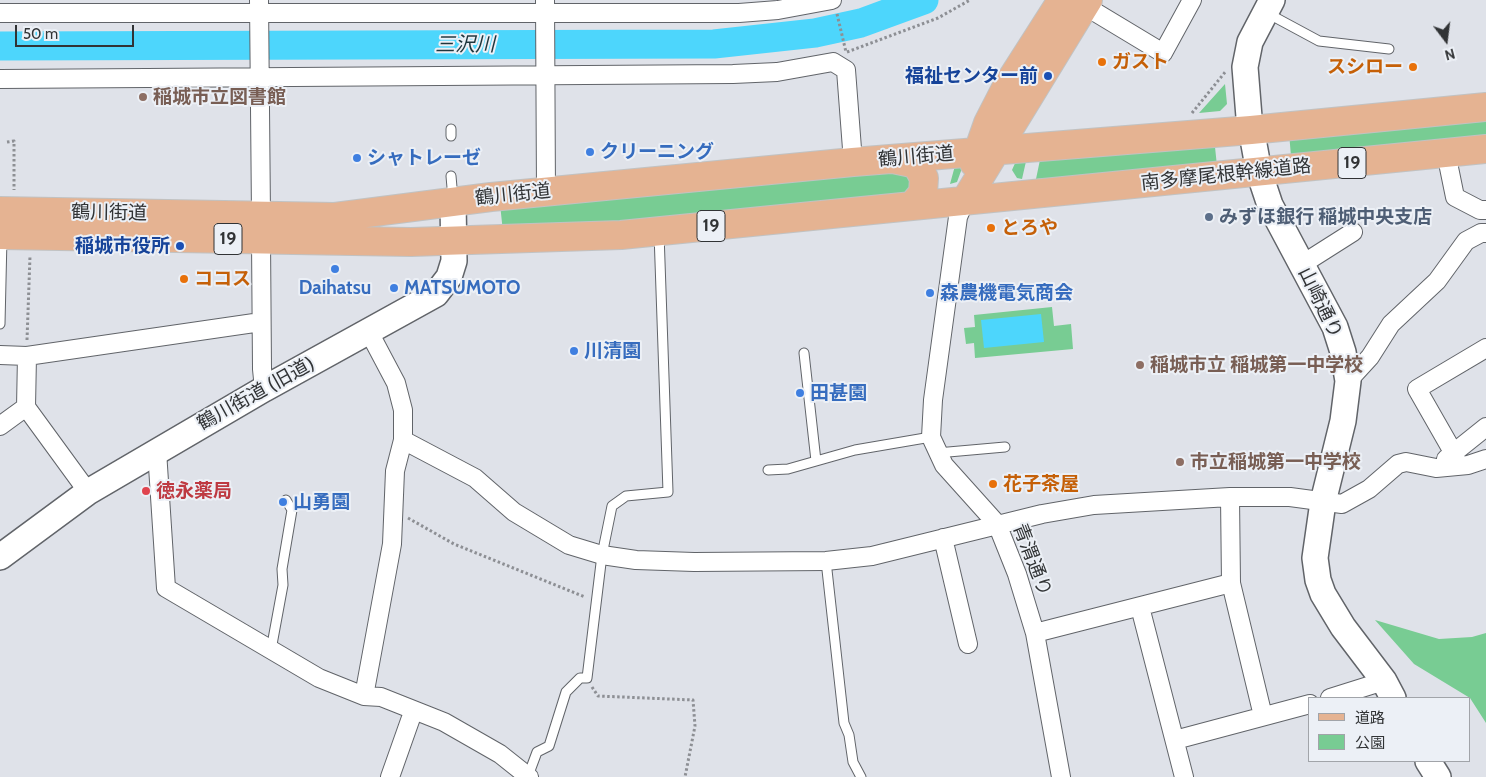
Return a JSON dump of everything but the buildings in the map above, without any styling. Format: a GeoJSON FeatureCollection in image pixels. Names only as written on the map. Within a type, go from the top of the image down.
{"type":"FeatureCollection","features":[{"type":"Feature","properties":{"kind":"main road"},"geometry":{"type":"LineString","coordinates":[[986,152],[988,123],[1007,86],[1078,2]]}},
{"type":"Feature","properties":{"kind":"main road","name":"鶴川街道"},"geometry":{"type":"LineString","coordinates":[[4,220],[261,228],[411,242],[621,235],[965,200],[986,152],[1078,2]]}},
{"type":"Feature","properties":{"kind":"main road","name":"19"},"geometry":{"type":"LineString","coordinates":[[986,152],[1251,130],[1486,107]]}},
{"type":"Feature","properties":{"kind":"main road","name":"南多摩尾根幹線道路"},"geometry":{"type":"LineString","coordinates":[[965,200],[1486,150]]}},
{"type":"Feature","properties":{"kind":"main road","name":"鶴川街道"},"geometry":{"type":"LineString","coordinates":[[261,228],[335,216],[452,189],[546,192],[853,162],[986,152]]}},
{"type":"Feature","properties":{"kind":"main road"},"geometry":{"type":"LineString","coordinates":[[891,159],[912,163],[922,172],[925,185],[923,193],[912,206]]}},
{"type":"Feature","properties":{"kind":"street"},"geometry":{"type":"LineString","coordinates":[[1078,2],[1163,52],[1192,0]]}},
{"type":"Feature","properties":{"kind":"street"},"geometry":{"type":"LineString","coordinates":[[0,12],[44,6],[259,13],[740,13],[834,6]]}},
{"type":"Feature","properties":{"kind":"street","name":"山崎通り"},"geometry":{"type":"LineString","coordinates":[[1269,6],[1250,42],[1246,58],[1245,76],[1251,130],[1259,172],[1270,205],[1335,327],[1343,352],[1348,381],[1343,421],[1323,502],[1316,558],[1318,580],[1343,627],[1389,690]]}},
{"type":"Feature","properties":{"kind":"street"},"geometry":{"type":"LineString","coordinates":[[259,13],[261,322],[264,389]]}},
{"type":"Feature","properties":{"kind":"street"},"geometry":{"type":"LineString","coordinates":[[545,13],[546,192]]}},
{"type":"Feature","properties":{"kind":"street"},"geometry":{"type":"LineString","coordinates":[[0,79],[260,72],[546,70],[733,74],[777,72],[833,62],[846,70],[853,162]]}},
{"type":"Feature","properties":{"kind":"street"},"geometry":{"type":"LineString","coordinates":[[1446,153],[1455,197],[1480,210],[1486,210]]}},
{"type":"Feature","properties":{"kind":"street","name":"鶴川街道 (旧道)"},"geometry":{"type":"LineString","coordinates":[[0,557],[88,492],[264,389],[426,301],[443,288],[454,261],[455,241],[452,189]]}},
{"type":"Feature","properties":{"kind":"street"},"geometry":{"type":"LineString","coordinates":[[934,445],[932,400],[958,217],[965,200]]}},
{"type":"Feature","properties":{"kind":"street"},"geometry":{"type":"LineString","coordinates":[[1301,265],[1353,232]]}},
{"type":"Feature","properties":{"kind":"street"},"geometry":{"type":"LineString","coordinates":[[1348,381],[1370,357],[1390,324],[1437,281],[1466,241],[1481,233],[1486,233]]}},
{"type":"Feature","properties":{"kind":"street"},"geometry":{"type":"LineString","coordinates":[[0,355],[27,356],[261,322]]}},
{"type":"Feature","properties":{"kind":"street"},"geometry":{"type":"LineString","coordinates":[[364,696],[392,544],[395,471],[403,440],[403,410],[396,383],[368,332]]}},
{"type":"Feature","properties":{"kind":"street"},"geometry":{"type":"LineString","coordinates":[[1453,452],[1417,389],[1486,348]]}},
{"type":"Feature","properties":{"kind":"street"},"geometry":{"type":"LineString","coordinates":[[27,356],[26,407],[88,492]]}},
{"type":"Feature","properties":{"kind":"street"},"geometry":{"type":"LineString","coordinates":[[0,426],[26,407]]}},
{"type":"Feature","properties":{"kind":"street"},"geometry":{"type":"LineString","coordinates":[[1436,468],[1453,452],[1486,427]]}},
{"type":"Feature","properties":{"kind":"street"},"geometry":{"type":"LineString","coordinates":[[403,440],[475,478],[514,512],[569,545],[602,555],[646,560],[826,561],[872,556],[997,524],[1068,508],[1094,505],[1230,497],[1290,497],[1342,504],[1369,489],[1398,464],[1406,462],[1436,468],[1468,465],[1486,459]]}},
{"type":"Feature","properties":{"kind":"street","name":"青渭通り"},"geometry":{"type":"LineString","coordinates":[[934,445],[944,465],[997,524],[1025,595],[1035,633],[1061,777]]}},
{"type":"Feature","properties":{"kind":"street"},"geometry":{"type":"LineString","coordinates":[[157,451],[166,588],[319,678],[364,696],[381,697],[413,712],[444,722],[500,754],[528,777]]}},
{"type":"Feature","properties":{"kind":"street"},"geometry":{"type":"LineString","coordinates":[[1230,497],[1231,583],[1263,716]]}},
{"type":"Feature","properties":{"kind":"street"},"geometry":{"type":"LineString","coordinates":[[943,538],[968,644]]}},
{"type":"Feature","properties":{"kind":"street"},"geometry":{"type":"LineString","coordinates":[[1035,633],[1231,583]]}},
{"type":"Feature","properties":{"kind":"street"},"geometry":{"type":"LineString","coordinates":[[1140,607],[1184,777]]}},
{"type":"Feature","properties":{"kind":"street"},"geometry":{"type":"LineString","coordinates":[[1337,697],[1389,690]]}},
{"type":"Feature","properties":{"kind":"street"},"geometry":{"type":"LineString","coordinates":[[1175,740],[1308,705]]}},
{"type":"Feature","properties":{"kind":"street"},"geometry":{"type":"LineString","coordinates":[[390,777],[413,712]]}},
{"type":"Feature","properties":{"kind":"street"},"geometry":{"type":"LineString","coordinates":[[1429,762],[1438,777]]}},
{"type":"Feature","properties":{"kind":"lane"},"geometry":{"type":"LineString","coordinates":[[1269,6],[1318,41],[1389,49]]}},
{"type":"Feature","properties":{"kind":"lane"},"geometry":{"type":"LineString","coordinates":[[0,324],[4,220]]}},
{"type":"Feature","properties":{"kind":"lane"},"geometry":{"type":"LineString","coordinates":[[528,777],[537,752],[549,746],[566,692],[580,678],[587,678],[602,555],[612,506],[626,496],[668,492],[659,231]]}},
{"type":"Feature","properties":{"kind":"lane"},"geometry":{"type":"LineString","coordinates":[[804,353],[816,461]]}},
{"type":"Feature","properties":{"kind":"lane"},"geometry":{"type":"LineString","coordinates":[[768,470],[788,469],[854,450],[934,445],[1005,447]]}},
{"type":"Feature","properties":{"kind":"lane"},"geometry":{"type":"LineString","coordinates":[[270,650],[282,585],[282,569],[292,510],[286,500]]}},
{"type":"Feature","properties":{"kind":"lane"},"geometry":{"type":"LineString","coordinates":[[826,561],[844,723],[849,735],[853,762],[861,777]]}},
{"type":"Feature","properties":{"kind":"path"},"geometry":{"type":"LineString","coordinates":[[846,52],[938,18],[970,0]]}},
{"type":"Feature","properties":{"kind":"path"},"geometry":{"type":"LineString","coordinates":[[834,6],[845,46]]}},
{"type":"Feature","properties":{"kind":"path"},"geometry":{"type":"LineString","coordinates":[[1186,121],[1230,67]]}},
{"type":"Feature","properties":{"kind":"path"},"geometry":{"type":"LineString","coordinates":[[4,220],[14,141],[7,142]]}},
{"type":"Feature","properties":{"kind":"path"},"geometry":{"type":"LineString","coordinates":[[27,356],[30,248]]}},
{"type":"Feature","properties":{"kind":"path"},"geometry":{"type":"LineString","coordinates":[[394,510],[454,544],[597,602]]}},
{"type":"Feature","properties":{"kind":"path"},"geometry":{"type":"LineString","coordinates":[[587,678],[598,696],[693,700],[695,726],[685,777]]}},
{"type":"Feature","properties":{"kind":"green space"},"geometry":{"type":"Polygon","coordinates":[[[1225,84],[1227,104],[1220,111],[1199,113],[1225,84]]]}},
{"type":"Feature","properties":{"kind":"green space"},"geometry":{"type":"Polygon","coordinates":[[[1486,114],[1486,142],[1291,156],[1289,133],[1486,114]]]}},
{"type":"Feature","properties":{"kind":"green space"},"geometry":{"type":"Polygon","coordinates":[[[1215,147],[1217,166],[1036,179],[1041,155],[1215,147]]]}},
{"type":"Feature","properties":{"kind":"green space"},"geometry":{"type":"Polygon","coordinates":[[[1027,157],[1022,179],[1017,178],[1012,170],[1016,161],[1027,157]]]}},
{"type":"Feature","properties":{"kind":"green space"},"geometry":{"type":"Polygon","coordinates":[[[956,162],[961,167],[961,171],[957,182],[950,184],[956,162]]]}},
{"type":"Feature","properties":{"kind":"green space"},"geometry":{"type":"Polygon","coordinates":[[[906,167],[917,192],[621,225],[503,232],[500,204],[906,167]]]}},
{"type":"Feature","properties":{"kind":"green space"},"geometry":{"type":"Polygon","coordinates":[[[1052,307],[1054,326],[1071,324],[1073,349],[975,358],[974,343],[966,344],[964,328],[975,327],[974,315],[1052,307]]]}},
{"type":"Feature","properties":{"kind":"green space"},"geometry":{"type":"Polygon","coordinates":[[[1375,620],[1439,639],[1472,637],[1486,633],[1486,723],[1471,697],[1414,664],[1375,620]]]}},
{"type":"Feature","properties":{"kind":"water"},"geometry":{"type":"Polygon","coordinates":[[[1041,314],[1044,342],[984,348],[981,320],[1041,314]]]}},
{"type":"Feature","properties":{"kind":"waterway","name":"三沢川"},"geometry":{"type":"LineString","coordinates":[[0,46],[714,44],[815,33],[861,23],[924,0]]}},
{"type":"Feature","properties":{"kind":"place","name":"ガスト"},"geometry":{"type":"Point","coordinates":[1102,62]}},
{"type":"Feature","properties":{"kind":"place","name":"スシロー"},"geometry":{"type":"Point","coordinates":[1413,67]}},
{"type":"Feature","properties":{"kind":"place","name":"福祉センター前"},"geometry":{"type":"Point","coordinates":[1048,76]}},
{"type":"Feature","properties":{"kind":"place","name":"稲城市立図書館"},"geometry":{"type":"Point","coordinates":[143,97]}},
{"type":"Feature","properties":{"kind":"place","name":"クリーニング"},"geometry":{"type":"Point","coordinates":[590,152]}},
{"type":"Feature","properties":{"kind":"place","name":"シャトレーゼ"},"geometry":{"type":"Point","coordinates":[357,158]}},
{"type":"Feature","properties":{"kind":"place","name":"みずほ銀行 稲城中央支店"},"geometry":{"type":"Point","coordinates":[1209,217]}},
{"type":"Feature","properties":{"kind":"place","name":"とろや"},"geometry":{"type":"Point","coordinates":[991,228]}},
{"type":"Feature","properties":{"kind":"place","name":"稲城市役所"},"geometry":{"type":"Point","coordinates":[180,246]}},
{"type":"Feature","properties":{"kind":"place","name":"Daihatsu"},"geometry":{"type":"Point","coordinates":[335,269]}},
{"type":"Feature","properties":{"kind":"place","name":"ココス"},"geometry":{"type":"Point","coordinates":[184,279]}},
{"type":"Feature","properties":{"kind":"place","name":"MATSUMOTO"},"geometry":{"type":"Point","coordinates":[394,288]}},
{"type":"Feature","properties":{"kind":"place","name":"森農機電気商会"},"geometry":{"type":"Point","coordinates":[930,293]}},
{"type":"Feature","properties":{"kind":"place","name":"川清園"},"geometry":{"type":"Point","coordinates":[574,351]}},
{"type":"Feature","properties":{"kind":"place","name":"稲城市立 稲城第一中学校"},"geometry":{"type":"Point","coordinates":[1140,365]}},
{"type":"Feature","properties":{"kind":"place","name":"田甚園"},"geometry":{"type":"Point","coordinates":[800,393]}},
{"type":"Feature","properties":{"kind":"place","name":"市立稲城第一中学校"},"geometry":{"type":"Point","coordinates":[1180,462]}},
{"type":"Feature","properties":{"kind":"place","name":"花子茶屋"},"geometry":{"type":"Point","coordinates":[993,484]}},
{"type":"Feature","properties":{"kind":"place","name":"徳永薬局"},"geometry":{"type":"Point","coordinates":[146,491]}},
{"type":"Feature","properties":{"kind":"place","name":"山勇園"},"geometry":{"type":"Point","coordinates":[283,502]}}]}
